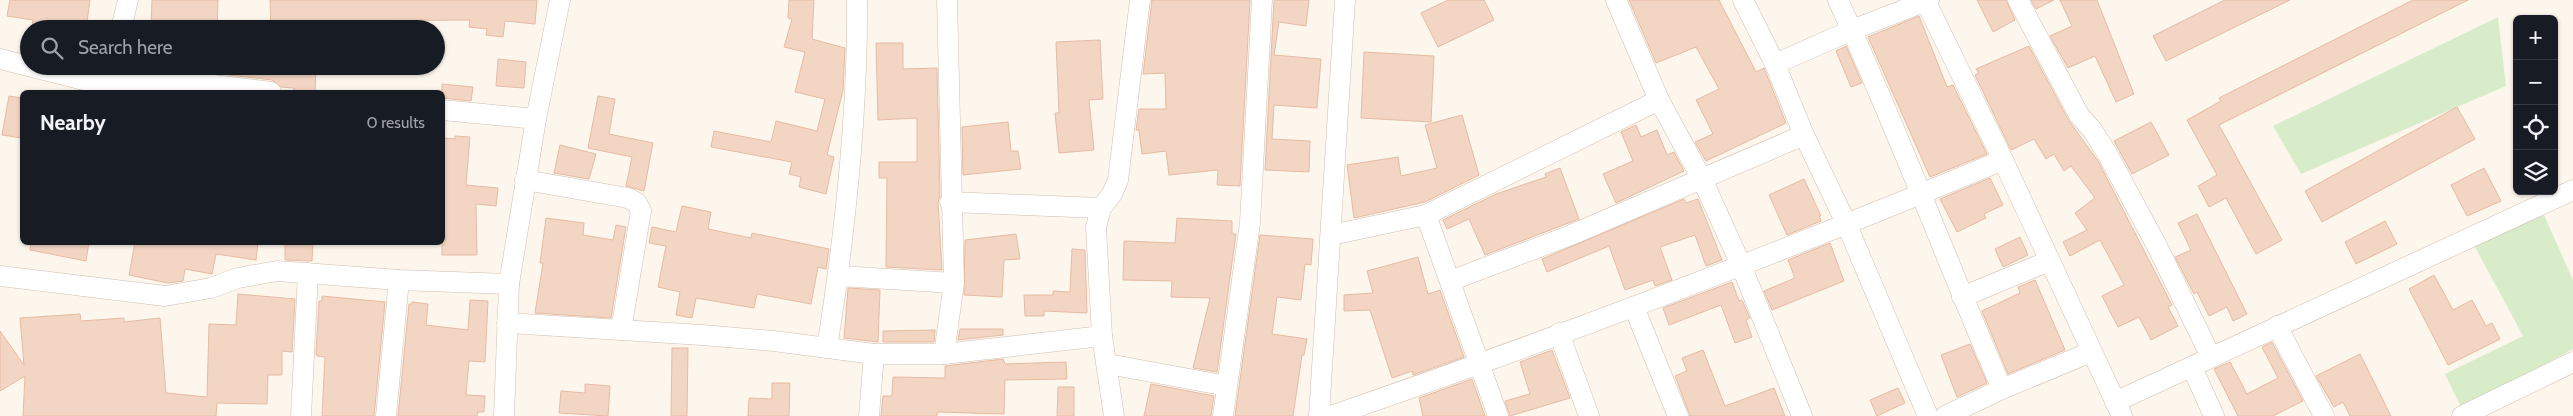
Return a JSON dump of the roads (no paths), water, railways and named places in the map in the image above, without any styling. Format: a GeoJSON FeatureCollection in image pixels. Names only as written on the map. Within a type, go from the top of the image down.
{"type":"FeatureCollection","features":[{"type":"Feature","properties":{"kind":"street"},"geometry":{"type":"LineString","coordinates":[[123,20],[128,0]]}},
{"type":"Feature","properties":{"kind":"street"},"geometry":{"type":"LineString","coordinates":[[504,416],[509,284],[525,180],[560,0]]}},
{"type":"Feature","properties":{"kind":"street"},"geometry":{"type":"LineString","coordinates":[[827,348],[839,276],[858,71],[856,0]]}},
{"type":"Feature","properties":{"kind":"street"},"geometry":{"type":"LineString","coordinates":[[944,354],[954,282],[950,202],[947,0]]}},
{"type":"Feature","properties":{"kind":"street"},"geometry":{"type":"LineString","coordinates":[[1114,416],[1108,364],[1102,336],[1096,227],[1100,208],[1112,194],[1118,180],[1140,0]]}},
{"type":"Feature","properties":{"kind":"street"},"geometry":{"type":"LineString","coordinates":[[1223,416],[1250,223],[1262,0]]}},
{"type":"Feature","properties":{"kind":"street"},"geometry":{"type":"LineString","coordinates":[[1319,416],[1345,0]]}},
{"type":"Feature","properties":{"kind":"street"},"geometry":{"type":"LineString","coordinates":[[1616,0],[1659,100],[1703,181],[1741,265],[1802,416]]}},
{"type":"Feature","properties":{"kind":"street"},"geometry":{"type":"LineString","coordinates":[[1743,0],[1776,64],[1804,136],[1846,223],[1928,416]]}},
{"type":"Feature","properties":{"kind":"street"},"geometry":{"type":"LineString","coordinates":[[1838,0],[1922,193],[1962,297],[2002,390]]}},
{"type":"Feature","properties":{"kind":"street"},"geometry":{"type":"LineString","coordinates":[[2018,0],[2078,115],[2093,131],[2108,155],[2157,246],[2211,357]]}},
{"type":"Feature","properties":{"kind":"street"},"geometry":{"type":"LineString","coordinates":[[1776,64],[1852,30],[1928,1],[2118,409],[2211,357],[2573,190]]}},
{"type":"Feature","properties":{"kind":"street"},"geometry":{"type":"LineString","coordinates":[[0,60],[20,65]]}},
{"type":"Feature","properties":{"kind":"street"},"geometry":{"type":"LineString","coordinates":[[62,75],[108,86],[172,80],[254,90]]}},
{"type":"Feature","properties":{"kind":"street"},"geometry":{"type":"LineString","coordinates":[[108,86],[111,75]]}},
{"type":"Feature","properties":{"kind":"street"},"geometry":{"type":"LineString","coordinates":[[1331,235],[1426,215],[1659,100]]}},
{"type":"Feature","properties":{"kind":"street"},"geometry":{"type":"LineString","coordinates":[[445,110],[536,119]]}},
{"type":"Feature","properties":{"kind":"street"},"geometry":{"type":"LineString","coordinates":[[1450,281],[1572,235],[1703,181],[1804,136]]}},
{"type":"Feature","properties":{"kind":"street"},"geometry":{"type":"LineString","coordinates":[[1331,416],[1479,365],[1559,333],[1634,307],[2003,160]]}},
{"type":"Feature","properties":{"kind":"street"},"geometry":{"type":"LineString","coordinates":[[525,180],[628,198],[637,202],[641,211],[621,330]]}},
{"type":"Feature","properties":{"kind":"street"},"geometry":{"type":"LineString","coordinates":[[950,202],[1100,208]]}},
{"type":"Feature","properties":{"kind":"street"},"geometry":{"type":"LineString","coordinates":[[1426,215],[1498,416]]}},
{"type":"Feature","properties":{"kind":"street"},"geometry":{"type":"LineString","coordinates":[[1962,297],[2049,261]]}},
{"type":"Feature","properties":{"kind":"street"},"geometry":{"type":"LineString","coordinates":[[0,276],[165,296],[211,288],[238,278],[277,271],[399,280],[509,284]]}},
{"type":"Feature","properties":{"kind":"street"},"geometry":{"type":"LineString","coordinates":[[301,416],[308,273]]}},
{"type":"Feature","properties":{"kind":"street"},"geometry":{"type":"LineString","coordinates":[[839,276],[954,282]]}},
{"type":"Feature","properties":{"kind":"street"},"geometry":{"type":"LineString","coordinates":[[386,416],[399,280]]}},
{"type":"Feature","properties":{"kind":"street"},"geometry":{"type":"LineString","coordinates":[[1634,307],[1678,416]]}},
{"type":"Feature","properties":{"kind":"street"},"geometry":{"type":"LineString","coordinates":[[508,323],[774,341],[874,354],[944,354],[1102,336]]}},
{"type":"Feature","properties":{"kind":"street"},"geometry":{"type":"LineString","coordinates":[[2277,326],[2324,416]]}},
{"type":"Feature","properties":{"kind":"street"},"geometry":{"type":"LineString","coordinates":[[1559,333],[1590,416]]}},
{"type":"Feature","properties":{"kind":"street"},"geometry":{"type":"LineString","coordinates":[[1945,416],[2091,352]]}},
{"type":"Feature","properties":{"kind":"street"},"geometry":{"type":"LineString","coordinates":[[869,416],[874,354]]}},
{"type":"Feature","properties":{"kind":"street"},"geometry":{"type":"LineString","coordinates":[[2462,416],[2573,362]]}},
{"type":"Feature","properties":{"kind":"street"},"geometry":{"type":"LineString","coordinates":[[1108,364],[1227,386]]}},
{"type":"Feature","properties":{"kind":"street"},"geometry":{"type":"LineString","coordinates":[[2192,367],[2214,416]]}}]}
